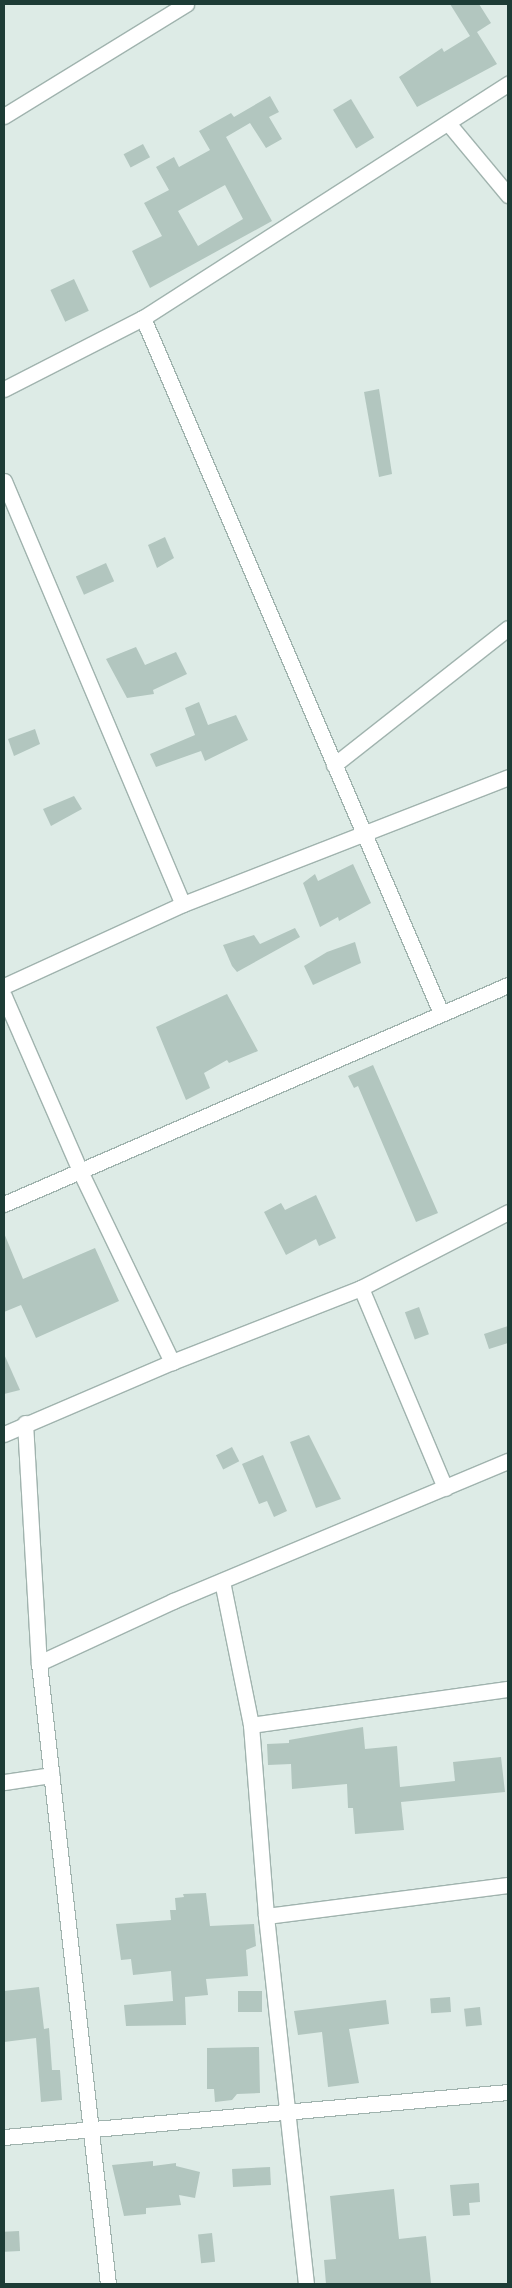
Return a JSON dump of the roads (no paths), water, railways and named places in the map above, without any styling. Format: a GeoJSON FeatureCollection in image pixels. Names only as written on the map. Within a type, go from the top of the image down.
{"type":"FeatureCollection","features":[{"type":"Feature","properties":{"kind":"street"},"geometry":{"type":"LineString","coordinates":[[4,116],[186,4]]}},
{"type":"Feature","properties":{"kind":"street"},"geometry":{"type":"LineString","coordinates":[[4,389],[143,318],[508,84]]}},
{"type":"Feature","properties":{"kind":"street"},"geometry":{"type":"LineString","coordinates":[[448,123],[508,195]]}},
{"type":"Feature","properties":{"kind":"street"},"geometry":{"type":"LineString","coordinates":[[143,318],[441,1013]]}},
{"type":"Feature","properties":{"kind":"street"},"geometry":{"type":"LineString","coordinates":[[4,481],[183,904]]}},
{"type":"Feature","properties":{"kind":"street"},"geometry":{"type":"LineString","coordinates":[[334,764],[508,628]]}},
{"type":"Feature","properties":{"kind":"street"},"geometry":{"type":"LineString","coordinates":[[4,986],[183,904],[364,836],[508,777]]}},
{"type":"Feature","properties":{"kind":"street"},"geometry":{"type":"LineString","coordinates":[[4,1204],[81,1173],[508,985]]}},
{"type":"Feature","properties":{"kind":"street"},"geometry":{"type":"LineString","coordinates":[[4,996],[81,1173],[172,1362]]}},
{"type":"Feature","properties":{"kind":"street"},"geometry":{"type":"LineString","coordinates":[[4,1434],[25,1423],[172,1362],[362,1288],[508,1212]]}},
{"type":"Feature","properties":{"kind":"street"},"geometry":{"type":"LineString","coordinates":[[362,1288],[446,1488]]}},
{"type":"Feature","properties":{"kind":"street"},"geometry":{"type":"LineString","coordinates":[[25,1423],[39,1663],[108,2284]]}},
{"type":"Feature","properties":{"kind":"street"},"geometry":{"type":"LineString","coordinates":[[39,1663],[222,1581],[508,1461]]}},
{"type":"Feature","properties":{"kind":"street"},"geometry":{"type":"LineString","coordinates":[[222,1581],[251,1725],[266,1916],[306,2284]]}},
{"type":"Feature","properties":{"kind":"street"},"geometry":{"type":"LineString","coordinates":[[251,1725],[508,1689]]}},
{"type":"Feature","properties":{"kind":"street"},"geometry":{"type":"LineString","coordinates":[[4,1782],[51,1775]]}},
{"type":"Feature","properties":{"kind":"street"},"geometry":{"type":"LineString","coordinates":[[266,1916],[508,1885]]}},
{"type":"Feature","properties":{"kind":"street"},"geometry":{"type":"LineString","coordinates":[[4,2137],[287,2110],[508,2092]]}}]}
